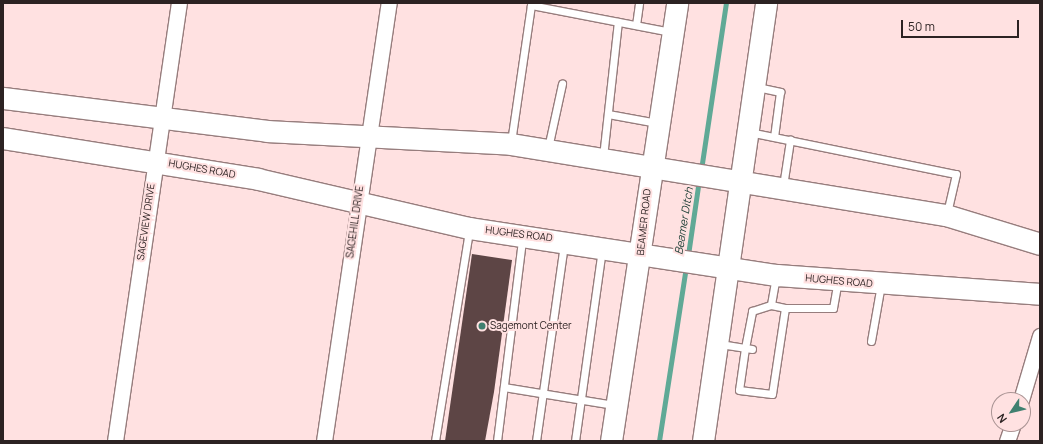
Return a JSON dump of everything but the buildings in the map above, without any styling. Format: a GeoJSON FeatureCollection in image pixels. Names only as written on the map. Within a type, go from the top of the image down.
{"type":"FeatureCollection","features":[{"type":"Feature","properties":{"kind":"main road","name":"BEAMER ROAD"},"geometry":{"type":"LineString","coordinates":[[611,441],[616,405],[647,254],[658,170],[658,123],[677,3]]}},
{"type":"Feature","properties":{"kind":"main road"},"geometry":{"type":"LineString","coordinates":[[703,441],[717,344],[721,266],[735,183],[748,132],[766,3]]}},
{"type":"Feature","properties":{"kind":"main road"},"geometry":{"type":"LineString","coordinates":[[3,98],[267,131],[367,134],[511,144],[735,183],[946,215],[1040,244]]}},
{"type":"Feature","properties":{"kind":"main road","name":"HUGHES ROAD"},"geometry":{"type":"LineString","coordinates":[[3,138],[155,160],[470,228],[564,240],[777,275],[838,281],[1040,294]]}},
{"type":"Feature","properties":{"kind":"street","name":"SAGEVIEW DRIVE"},"geometry":{"type":"LineString","coordinates":[[116,441],[161,118],[179,3]]}},
{"type":"Feature","properties":{"kind":"street","name":"SAGEHILL DRIVE"},"geometry":{"type":"LineString","coordinates":[[324,441],[367,134],[389,3]]}},
{"type":"Feature","properties":{"kind":"street"},"geometry":{"type":"LineString","coordinates":[[1023,392],[1040,336]]}},
{"type":"Feature","properties":{"kind":"lane"},"geometry":{"type":"LineString","coordinates":[[636,25],[639,3]]}},
{"type":"Feature","properties":{"kind":"lane"},"geometry":{"type":"LineString","coordinates":[[511,144],[531,5],[673,32]]}},
{"type":"Feature","properties":{"kind":"lane"},"geometry":{"type":"LineString","coordinates":[[603,160],[618,22]]}},
{"type":"Feature","properties":{"kind":"lane"},"geometry":{"type":"LineString","coordinates":[[548,151],[562,84]]}},
{"type":"Feature","properties":{"kind":"lane"},"geometry":{"type":"LineString","coordinates":[[754,87],[780,92],[774,137]]}},
{"type":"Feature","properties":{"kind":"lane"},"geometry":{"type":"LineString","coordinates":[[608,114],[658,123]]}},
{"type":"Feature","properties":{"kind":"lane"},"geometry":{"type":"LineString","coordinates":[[748,132],[956,174],[946,215]]}},
{"type":"Feature","properties":{"kind":"lane"},"geometry":{"type":"LineString","coordinates":[[783,190],[790,140]]}},
{"type":"Feature","properties":{"kind":"lane"},"geometry":{"type":"LineString","coordinates":[[435,441],[470,228]]}},
{"type":"Feature","properties":{"kind":"lane"},"geometry":{"type":"LineString","coordinates":[[497,441],[523,234]]}},
{"type":"Feature","properties":{"kind":"lane"},"geometry":{"type":"LineString","coordinates":[[536,441],[564,240]]}},
{"type":"Feature","properties":{"kind":"lane"},"geometry":{"type":"LineString","coordinates":[[575,441],[602,246]]}},
{"type":"Feature","properties":{"kind":"lane"},"geometry":{"type":"LineString","coordinates":[[771,305],[777,275]]}},
{"type":"Feature","properties":{"kind":"lane"},"geometry":{"type":"LineString","coordinates":[[785,308],[772,394],[739,390],[745,372],[752,332],[752,311],[771,305],[785,308],[833,308],[838,281]]}},
{"type":"Feature","properties":{"kind":"lane"},"geometry":{"type":"LineString","coordinates":[[871,341],[880,284]]}},
{"type":"Feature","properties":{"kind":"lane"},"geometry":{"type":"LineString","coordinates":[[772,334],[780,336]]}},
{"type":"Feature","properties":{"kind":"lane"},"geometry":{"type":"LineString","coordinates":[[717,344],[749,349]]}},
{"type":"Feature","properties":{"kind":"lane"},"geometry":{"type":"LineString","coordinates":[[770,352],[778,354]]}},
{"type":"Feature","properties":{"kind":"lane"},"geometry":{"type":"LineString","coordinates":[[766,374],[774,375]]}},
{"type":"Feature","properties":{"kind":"lane"},"geometry":{"type":"LineString","coordinates":[[504,387],[616,405]]}},
{"type":"Feature","properties":{"kind":"waterway","name":"Beamer Ditch"},"geometry":{"type":"LineString","coordinates":[[701,170],[726,3]]}},
{"type":"Feature","properties":{"kind":"waterway","name":"Beamer Ditch"},"geometry":{"type":"LineString","coordinates":[[688,255],[699,180]]}},
{"type":"Feature","properties":{"kind":"waterway","name":"Beamer Ditch"},"geometry":{"type":"LineString","coordinates":[[659,441],[686,267]]}},
{"type":"Feature","properties":{"kind":"place","name":"Sagemont Center"},"geometry":{"type":"Point","coordinates":[482,326]}}]}
